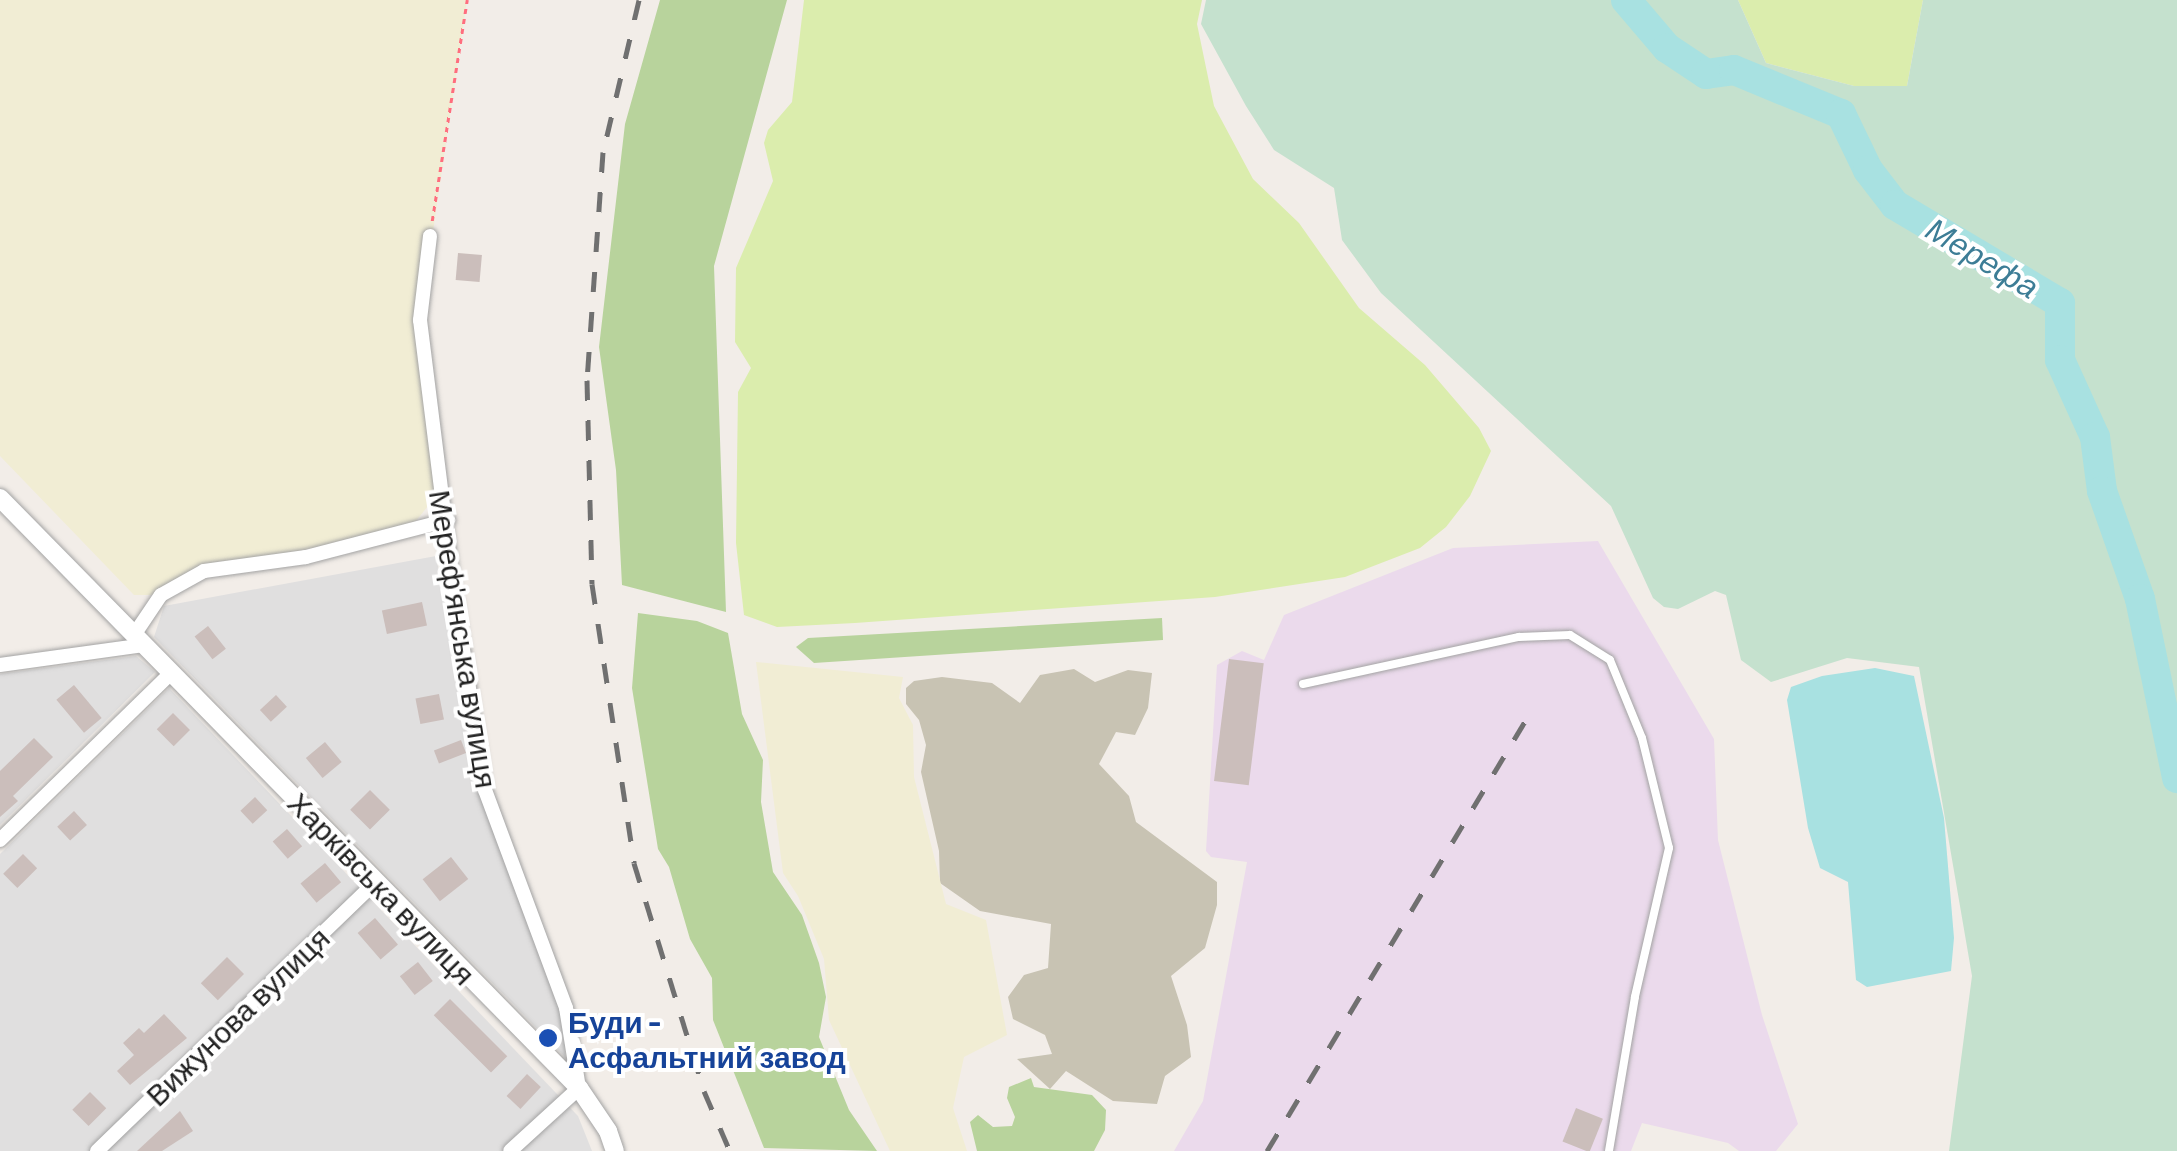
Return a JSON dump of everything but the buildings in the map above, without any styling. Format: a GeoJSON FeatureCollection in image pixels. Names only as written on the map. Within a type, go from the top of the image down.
{"type":"FeatureCollection","features":[{"type":"Feature","properties":{"kind":"street","name":"Мереф'янська вулиця"},"geometry":{"type":"LineString","coordinates":[[430,236],[420,320],[438,480],[448,520],[454,592],[485,790],[566,1008],[578,1088]]}},
{"type":"Feature","properties":{"kind":"street","name":"Харківська вулиця"},"geometry":{"type":"LineString","coordinates":[[0,498],[578,1088],[608,1131],[614,1151]]}},
{"type":"Feature","properties":{"kind":"street"},"geometry":{"type":"LineString","coordinates":[[0,665],[139,640],[161,595],[204,571],[306,558],[448,520]]}},
{"type":"Feature","properties":{"kind":"street"},"geometry":{"type":"LineString","coordinates":[[0,840],[171,672]]}},
{"type":"Feature","properties":{"kind":"street","name":"Вижунова вулиця"},"geometry":{"type":"LineString","coordinates":[[97,1151],[376,882]]}},
{"type":"Feature","properties":{"kind":"street"},"geometry":{"type":"LineString","coordinates":[[510,1151],[578,1088]]}},
{"type":"Feature","properties":{"kind":"lane"},"geometry":{"type":"LineString","coordinates":[[1303,684],[1519,638],[1570,635],[1610,660],[1642,738],[1669,848],[1635,997],[1609,1151]]}},
{"type":"Feature","properties":{"kind":"path"},"geometry":{"type":"LineString","coordinates":[[430,236],[467,0]]}},
{"type":"Feature","properties":{"kind":"shaded area"},"geometry":{"type":"Polygon","coordinates":[[[0,0],[467,0],[420,320],[438,480],[428,506],[411,527],[306,557],[204,571],[161,595],[134,595],[0,456],[0,0]]]}},
{"type":"Feature","properties":{"kind":"shaded area"},"geometry":{"type":"Polygon","coordinates":[[[1598,541],[1714,739],[1718,840],[1762,1015],[1798,1124],[1776,1151],[1739,1151],[1728,1143],[1642,1123],[1631,1151],[1174,1151],[1203,1101],[1247,862],[1211,857],[1206,851],[1217,665],[1242,651],[1264,660],[1284,615],[1453,548],[1598,541]]]}},
{"type":"Feature","properties":{"kind":"shaded area"},"geometry":{"type":"Polygon","coordinates":[[[436,556],[466,715],[494,828],[565,1011],[565,1057],[154,637],[164,606],[436,556]]]}},
{"type":"Feature","properties":{"kind":"shaded area"},"geometry":{"type":"Polygon","coordinates":[[[136,656],[155,672],[0,825],[0,674],[136,656]]]}},
{"type":"Feature","properties":{"kind":"shaded area"},"geometry":{"type":"Polygon","coordinates":[[[756,662],[903,677],[899,698],[913,725],[914,777],[946,904],[986,920],[1007,1035],[964,1057],[953,1108],[967,1151],[890,1151],[829,1020],[824,959],[798,896],[783,873],[756,662]]]}},
{"type":"Feature","properties":{"kind":"shaded area"},"geometry":{"type":"Polygon","coordinates":[[[1074,669],[1095,682],[1128,670],[1152,673],[1148,708],[1135,735],[1116,732],[1099,764],[1129,796],[1136,822],[1217,882],[1217,905],[1205,948],[1171,976],[1187,1025],[1191,1057],[1165,1076],[1157,1104],[1113,1101],[1066,1071],[1050,1089],[1017,1059],[1052,1054],[1045,1035],[1013,1019],[1008,997],[1024,975],[1048,968],[1051,924],[980,911],[940,883],[939,851],[921,772],[926,745],[919,720],[906,704],[906,688],[914,681],[942,677],[992,683],[1020,703],[1040,675],[1074,669]]]}},
{"type":"Feature","properties":{"kind":"shaded area"},"geometry":{"type":"Polygon","coordinates":[[[169,688],[578,1116],[592,1151],[0,1151],[0,854],[169,688]]]}},
{"type":"Feature","properties":{"kind":"green space"},"geometry":{"type":"Polygon","coordinates":[[[660,0],[787,0],[714,266],[726,612],[622,585],[616,470],[599,347],[625,124],[660,0]]]}},
{"type":"Feature","properties":{"kind":"green space"},"geometry":{"type":"Polygon","coordinates":[[[804,0],[1202,0],[1197,24],[1214,106],[1253,179],[1299,223],[1359,308],[1425,365],[1479,428],[1491,451],[1470,496],[1446,527],[1420,548],[1345,577],[1215,597],[777,627],[744,615],[736,543],[738,392],[751,368],[735,342],[736,268],[773,181],[764,143],[768,130],[792,102],[804,0]]]}},
{"type":"Feature","properties":{"kind":"green space"},"geometry":{"type":"Polygon","coordinates":[[[1206,0],[1738,0],[1766,63],[1854,86],[1907,86],[1923,0],[2177,0],[2177,1151],[1949,1151],[1972,976],[1919,667],[1847,658],[1771,682],[1741,660],[1726,595],[1715,591],[1678,609],[1664,607],[1653,598],[1611,506],[1381,293],[1342,240],[1334,188],[1274,150],[1201,24],[1206,0]]]}},
{"type":"Feature","properties":{"kind":"green space"},"geometry":{"type":"Polygon","coordinates":[[[1738,0],[1923,0],[1907,86],[1854,86],[1766,63],[1738,0]]]}},
{"type":"Feature","properties":{"kind":"green space"},"geometry":{"type":"Polygon","coordinates":[[[638,613],[697,621],[728,633],[742,714],[763,760],[761,802],[773,872],[802,915],[819,963],[826,997],[819,1037],[849,1110],[877,1151],[764,1148],[713,1020],[712,978],[690,939],[669,867],[658,849],[632,688],[638,613]]]}},
{"type":"Feature","properties":{"kind":"green space"},"geometry":{"type":"Polygon","coordinates":[[[1162,618],[1163,640],[814,663],[796,647],[808,638],[1162,618]]]}},
{"type":"Feature","properties":{"kind":"green space"},"geometry":{"type":"Polygon","coordinates":[[[1031,1078],[1034,1087],[1092,1095],[1106,1110],[1105,1130],[1094,1151],[977,1151],[970,1122],[978,1115],[993,1127],[1012,1126],[1015,1117],[1007,1098],[1009,1087],[1031,1078]]]}},
{"type":"Feature","properties":{"kind":"water"},"geometry":{"type":"Polygon","coordinates":[[[1875,668],[1914,676],[1944,818],[1954,938],[1951,971],[1867,987],[1856,980],[1848,882],[1820,868],[1808,828],[1787,700],[1791,687],[1822,676],[1875,668]]]}},
{"type":"Feature","properties":{"kind":"waterway","name":"Мерефа"},"geometry":{"type":"LineString","coordinates":[[1626,0],[1667,48],[1706,74],[1734,70],[1841,114],[1868,170],[1895,205],[2060,303],[2060,360],[2095,437],[2102,491],[2140,599],[2177,778]]}},
{"type":"Feature","properties":{"kind":"railway"},"geometry":{"type":"LineString","coordinates":[[639,0],[603,152],[587,380],[592,584],[634,863],[704,1091],[730,1151]]}},
{"type":"Feature","properties":{"kind":"railway"},"geometry":{"type":"LineString","coordinates":[[1267,1151],[1527,718]]}},
{"type":"Feature","properties":{"kind":"place","name":"Буди - Асфальтний завод"},"geometry":{"type":"Point","coordinates":[548,1038]}}]}
